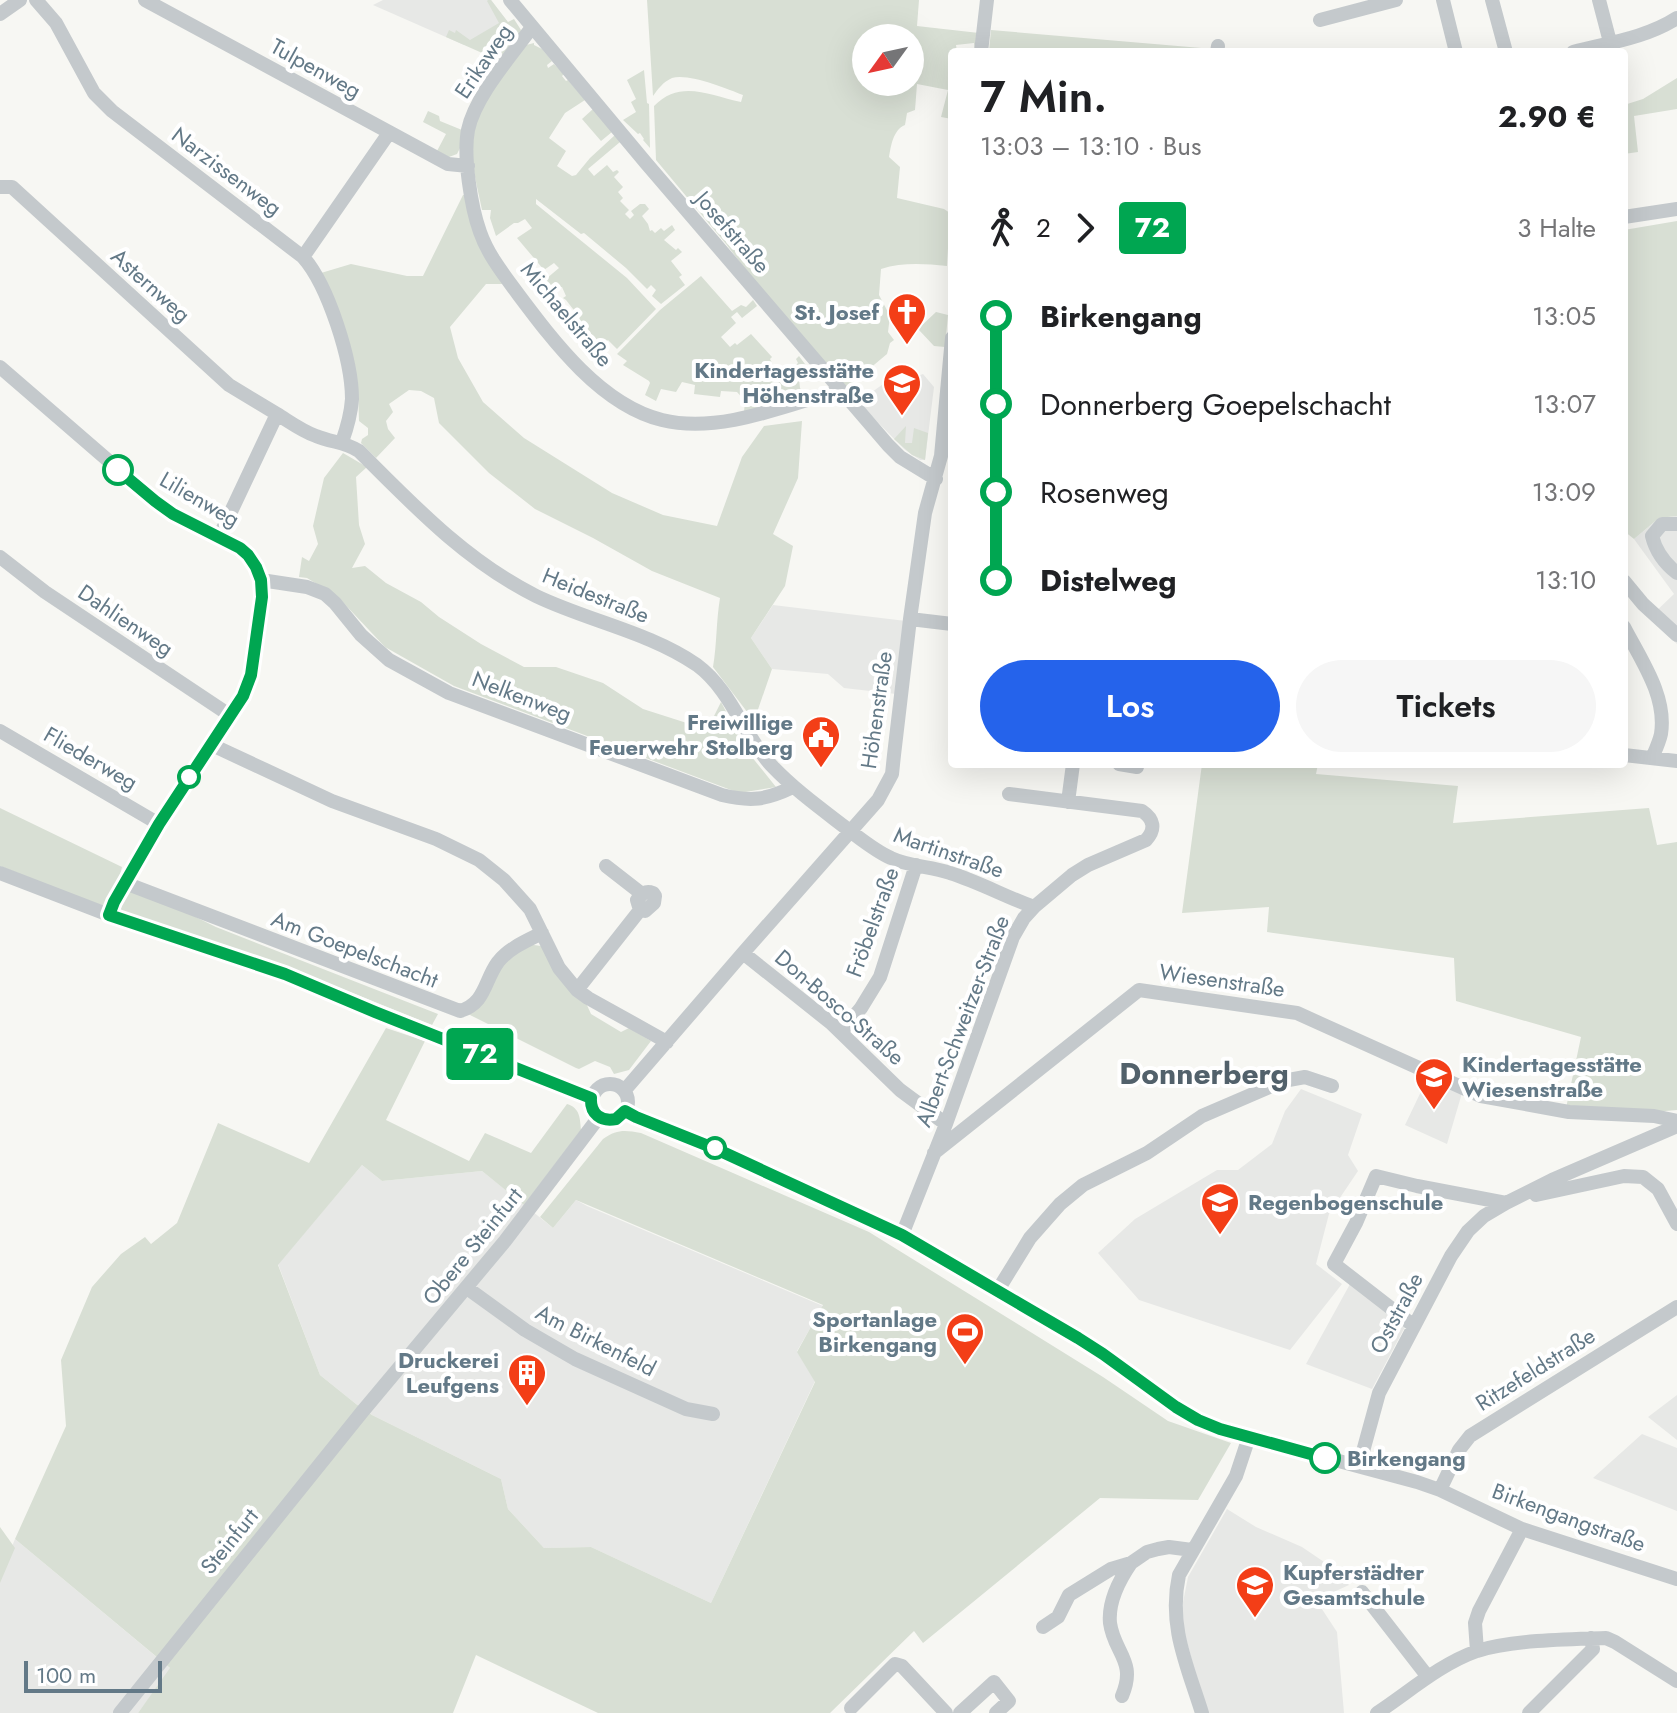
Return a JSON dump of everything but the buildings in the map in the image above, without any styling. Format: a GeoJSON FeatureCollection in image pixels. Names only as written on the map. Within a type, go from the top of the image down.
{"type":"FeatureCollection","features":[{"type":"Feature","properties":{"kind":"street"},"geometry":{"type":"LineString","coordinates":[[0,14],[20,0]]}},
{"type":"Feature","properties":{"kind":"street","name":"Narzissenweg"},"geometry":{"type":"LineString","coordinates":[[36,0],[56,23],[102,102],[303,257]]}},
{"type":"Feature","properties":{"kind":"street","name":"Tulpenweg"},"geometry":{"type":"LineString","coordinates":[[145,0],[448,164],[468,166]]}},
{"type":"Feature","properties":{"kind":"street","name":"Josefstraße"},"geometry":{"type":"LineString","coordinates":[[510,0],[840,390],[900,457],[936,479]]}},
{"type":"Feature","properties":{"kind":"street"},"geometry":{"type":"LineString","coordinates":[[981,48],[987,0]]}},
{"type":"Feature","properties":{"kind":"street"},"geometry":{"type":"LineString","coordinates":[[1320,20],[1396,0]]}},
{"type":"Feature","properties":{"kind":"street"},"geometry":{"type":"LineString","coordinates":[[1443,0],[1455,48]]}},
{"type":"Feature","properties":{"kind":"street"},"geometry":{"type":"LineString","coordinates":[[1492,0],[1505,48]]}},
{"type":"Feature","properties":{"kind":"street"},"geometry":{"type":"LineString","coordinates":[[1599,0],[1610,42]]}},
{"type":"Feature","properties":{"kind":"street"},"geometry":{"type":"LineString","coordinates":[[1588,48],[1653,31],[1677,18]]}},
{"type":"Feature","properties":{"kind":"street","name":"Erikaweg"},"geometry":{"type":"LineString","coordinates":[[468,166],[468,132],[476,109],[532,27]]}},
{"type":"Feature","properties":{"kind":"street"},"geometry":{"type":"LineString","coordinates":[[342,442],[352,400],[349,367],[318,278],[303,257],[389,133]]}},
{"type":"Feature","properties":{"kind":"street","name":"Michaelstraße"},"geometry":{"type":"LineString","coordinates":[[468,166],[479,231],[495,262],[558,345],[591,379],[625,405],[662,420],[713,424],[840,390]]}},
{"type":"Feature","properties":{"kind":"street","name":"Asternweg"},"geometry":{"type":"LineString","coordinates":[[0,187],[12,187],[229,385],[298,427]]}},
{"type":"Feature","properties":{"kind":"street"},"geometry":{"type":"LineString","coordinates":[[1628,216],[1677,209]]}},
{"type":"Feature","properties":{"kind":"street","name":"Lilienweg"},"geometry":{"type":"LineString","coordinates":[[0,367],[155,501],[173,514],[240,548],[248,555],[261,580]]}},
{"type":"Feature","properties":{"kind":"street","name":"Höhenstraße"},"geometry":{"type":"LineString","coordinates":[[624,1091],[851,832],[878,800],[892,774],[925,513],[941,456],[948,381]]}},
{"type":"Feature","properties":{"kind":"street"},"geometry":{"type":"LineString","coordinates":[[219,537],[277,414]]}},
{"type":"Feature","properties":{"kind":"street","name":"Heidestraße"},"geometry":{"type":"LineString","coordinates":[[298,427],[359,451],[445,534],[508,580],[561,607],[680,654],[700,668],[718,683],[759,749],[793,787],[851,832]]}},
{"type":"Feature","properties":{"kind":"street"},"geometry":{"type":"LineString","coordinates":[[1677,524],[1662,524],[1652,536],[1662,559],[1677,573]]}},
{"type":"Feature","properties":{"kind":"street","name":"Dahlienweg"},"geometry":{"type":"LineString","coordinates":[[0,557],[45,592],[231,716]]}},
{"type":"Feature","properties":{"kind":"street"},"geometry":{"type":"LineString","coordinates":[[109,915],[159,824],[243,696],[251,675],[262,597],[261,580]]}},
{"type":"Feature","properties":{"kind":"street","name":"Nelkenweg"},"geometry":{"type":"LineString","coordinates":[[261,580],[307,587],[325,594],[361,635],[389,660],[449,693],[722,795],[746,800],[766,798],[793,787]]}},
{"type":"Feature","properties":{"kind":"street"},"geometry":{"type":"LineString","coordinates":[[1628,586],[1677,635]]}},
{"type":"Feature","properties":{"kind":"street"},"geometry":{"type":"LineString","coordinates":[[910,619],[948,624]]}},
{"type":"Feature","properties":{"kind":"street"},"geometry":{"type":"LineString","coordinates":[[1628,635],[1659,701],[1662,720],[1660,737],[1652,758]]}},
{"type":"Feature","properties":{"kind":"street","name":"Fliederweg"},"geometry":{"type":"LineString","coordinates":[[0,731],[159,824]]}},
{"type":"Feature","properties":{"kind":"street"},"geometry":{"type":"LineString","coordinates":[[212,745],[332,801],[436,839],[479,860],[504,880],[530,909],[559,968],[577,990],[667,1042]]}},
{"type":"Feature","properties":{"kind":"street"},"geometry":{"type":"LineString","coordinates":[[1628,755],[1677,761]]}},
{"type":"Feature","properties":{"kind":"street"},"geometry":{"type":"LineString","coordinates":[[1068,802],[1072,768]]}},
{"type":"Feature","properties":{"kind":"street"},"geometry":{"type":"LineString","coordinates":[[1009,794],[1142,811],[1153,821],[1151,834],[1146,840],[1080,870],[1034,907]]}},
{"type":"Feature","properties":{"kind":"street","name":"Martinstraße"},"geometry":{"type":"LineString","coordinates":[[851,832],[881,853],[903,863],[951,873],[1034,907]]}},
{"type":"Feature","properties":{"kind":"street","name":"Fröbelstraße"},"geometry":{"type":"LineString","coordinates":[[841,1032],[861,1008],[880,977],[916,865]]}},
{"type":"Feature","properties":{"kind":"street"},"geometry":{"type":"LineString","coordinates":[[577,990],[640,910],[645,911],[655,900],[653,893],[642,894],[606,866]]}},
{"type":"Feature","properties":{"kind":"street"},"geometry":{"type":"LineString","coordinates":[[0,873],[109,915],[285,974],[591,1098]]}},
{"type":"Feature","properties":{"kind":"street","name":"Am Goepelschacht"},"geometry":{"type":"LineString","coordinates":[[125,883],[460,1011],[477,1002],[506,954],[542,933]]}},
{"type":"Feature","properties":{"kind":"street","name":"Albert-Schweitzer-Straße"},"geometry":{"type":"LineString","coordinates":[[934,1153],[1013,937],[1034,907]]}},
{"type":"Feature","properties":{"kind":"street","name":"Don-Bosco-Straße"},"geometry":{"type":"LineString","coordinates":[[743,953],[841,1032],[900,1090],[946,1124]]}},
{"type":"Feature","properties":{"kind":"street","name":"Wiesenstraße"},"geometry":{"type":"LineString","coordinates":[[934,1153],[1139,990],[1297,1013],[1466,1089],[1498,1100],[1569,1112],[1654,1116],[1677,1124]]}},
{"type":"Feature","properties":{"kind":"street"},"geometry":{"type":"LineString","coordinates":[[998,1290],[1030,1238],[1060,1204],[1083,1185],[1147,1153],[1202,1116],[1283,1081],[1305,1077],[1332,1086]]}},
{"type":"Feature","properties":{"kind":"street"},"geometry":{"type":"LineString","coordinates":[[613,1083],[624,1091],[628,1101],[625,1111],[616,1119],[599,1117],[592,1109],[594,1091],[605,1084],[613,1083]]}},
{"type":"Feature","properties":{"kind":"street","name":"Birkengangstraße"},"geometry":{"type":"LineString","coordinates":[[625,1111],[716,1149],[902,1235],[1103,1354],[1198,1420],[1220,1429],[1440,1490],[1522,1529],[1677,1579]]}},
{"type":"Feature","properties":{"kind":"street","name":"Obere Steinfurt"},"geometry":{"type":"LineString","coordinates":[[374,1398],[505,1241],[599,1117]]}},
{"type":"Feature","properties":{"kind":"street","name":"Oststraße"},"geometry":{"type":"LineString","coordinates":[[1359,1466],[1379,1393],[1458,1243],[1468,1231],[1484,1216],[1552,1180],[1677,1124]]}},
{"type":"Feature","properties":{"kind":"street"},"geometry":{"type":"LineString","coordinates":[[902,1235],[934,1153]]}},
{"type":"Feature","properties":{"kind":"street"},"geometry":{"type":"LineString","coordinates":[[1414,1326],[1334,1264],[1376,1176],[1511,1201],[1624,1176],[1637,1176],[1658,1189],[1677,1224]]}},
{"type":"Feature","properties":{"kind":"street","name":"Am Birkenfeld"},"geometry":{"type":"LineString","coordinates":[[467,1288],[525,1330],[575,1359],[686,1409],[713,1414]]}},
{"type":"Feature","properties":{"kind":"street","name":"Ritzefeldstraße"},"geometry":{"type":"LineString","coordinates":[[1440,1490],[1459,1450],[1470,1436],[1677,1307]]}},
{"type":"Feature","properties":{"kind":"street","name":"Steinfurt"},"geometry":{"type":"LineString","coordinates":[[120,1713],[374,1398]]}},
{"type":"Feature","properties":{"kind":"street"},"geometry":{"type":"LineString","coordinates":[[1202,1713],[1177,1634],[1175,1593],[1179,1575],[1192,1550],[1236,1476],[1249,1437]]}},
{"type":"Feature","properties":{"kind":"street"},"geometry":{"type":"LineString","coordinates":[[1477,1651],[1475,1623],[1479,1611],[1522,1529]]}},
{"type":"Feature","properties":{"kind":"street"},"geometry":{"type":"LineString","coordinates":[[1043,1627],[1058,1617],[1069,1595],[1111,1569],[1158,1549],[1192,1550]]}},
{"type":"Feature","properties":{"kind":"street"},"geometry":{"type":"LineString","coordinates":[[1122,1696],[1128,1682],[1127,1671],[1110,1624],[1110,1612],[1120,1582],[1131,1563]]}},
{"type":"Feature","properties":{"kind":"street"},"geometry":{"type":"LineString","coordinates":[[1362,1592],[1428,1677]]}},
{"type":"Feature","properties":{"kind":"street"},"geometry":{"type":"LineString","coordinates":[[1529,1713],[1593,1649],[1591,1638]]}},
{"type":"Feature","properties":{"kind":"street"},"geometry":{"type":"LineString","coordinates":[[1377,1713],[1428,1677],[1477,1651],[1516,1644],[1606,1638],[1677,1681]]}},
{"type":"Feature","properties":{"kind":"street"},"geometry":{"type":"LineString","coordinates":[[851,1708],[895,1664],[902,1666],[946,1713]]}},
{"type":"Feature","properties":{"kind":"street"},"geometry":{"type":"LineString","coordinates":[[960,1713],[994,1682],[1009,1701],[996,1713]]}},
{"type":"Feature","properties":{"kind":"shaded area"},"geometry":{"type":"Polygon","coordinates":[[[383,0],[491,0],[507,21],[464,45],[373,5],[383,0]]]}},
{"type":"Feature","properties":{"kind":"shaded area"},"geometry":{"type":"Polygon","coordinates":[[[488,0],[508,22],[514,19],[521,30],[498,60],[446,37],[449,30],[455,33],[456,30],[470,40],[499,23],[488,0]]]}},
{"type":"Feature","properties":{"kind":"shaded area"},"geometry":{"type":"Polygon","coordinates":[[[647,0],[919,0],[917,24],[852,24],[852,96],[916,96],[915,110],[907,113],[905,125],[893,139],[889,157],[900,167],[897,198],[948,212],[947,266],[906,264],[881,269],[879,295],[890,316],[888,332],[894,340],[887,354],[844,390],[656,160],[654,106],[664,98],[674,93],[695,91],[741,102],[743,95],[688,78],[672,78],[653,96],[647,0]]]}},
{"type":"Feature","properties":{"kind":"shaded area"},"geometry":{"type":"Polygon","coordinates":[[[924,27],[979,33],[976,48],[974,43],[948,48],[948,90],[924,85],[924,27]]]}},
{"type":"Feature","properties":{"kind":"shaded area"},"geometry":{"type":"Polygon","coordinates":[[[991,30],[1201,48],[989,48],[991,30]]]}},
{"type":"Feature","properties":{"kind":"shaded area"},"geometry":{"type":"Polygon","coordinates":[[[534,43],[552,61],[548,68],[554,64],[585,100],[565,113],[549,138],[566,151],[557,166],[572,176],[576,175],[615,135],[620,142],[588,169],[594,176],[607,165],[613,172],[617,170],[619,172],[614,177],[623,187],[618,192],[623,198],[620,201],[629,210],[625,214],[630,219],[634,215],[631,211],[645,204],[649,209],[642,216],[650,231],[655,233],[661,228],[664,231],[672,225],[675,230],[664,240],[682,252],[671,261],[682,275],[679,277],[685,285],[661,304],[652,296],[656,290],[651,285],[647,289],[584,233],[581,234],[536,199],[536,204],[627,278],[656,309],[617,349],[608,340],[602,345],[575,322],[580,318],[563,298],[566,296],[562,287],[549,291],[540,284],[559,268],[554,263],[544,270],[517,238],[532,228],[525,219],[496,236],[490,218],[491,210],[482,210],[472,156],[477,119],[499,81],[526,45],[534,43]]]}},
{"type":"Feature","properties":{"kind":"shaded area"},"geometry":{"type":"Polygon","coordinates":[[[644,70],[650,148],[640,133],[623,120],[636,112],[631,102],[636,99],[627,80],[644,70]]]}},
{"type":"Feature","properties":{"kind":"shaded area"},"geometry":{"type":"Polygon","coordinates":[[[1677,78],[1677,109],[1634,116],[1638,152],[1628,153],[1628,104],[1643,99],[1677,78]]]}},
{"type":"Feature","properties":{"kind":"shaded area"},"geometry":{"type":"Polygon","coordinates":[[[948,90],[948,118],[941,117],[948,90]]]}},
{"type":"Feature","properties":{"kind":"shaded area"},"geometry":{"type":"Polygon","coordinates":[[[593,109],[612,132],[601,141],[582,119],[593,109]]]}},
{"type":"Feature","properties":{"kind":"shaded area"},"geometry":{"type":"Polygon","coordinates":[[[428,111],[439,116],[440,121],[462,130],[457,154],[449,157],[437,151],[446,134],[423,122],[428,111]]]}},
{"type":"Feature","properties":{"kind":"shaded area"},"geometry":{"type":"Polygon","coordinates":[[[463,195],[467,195],[504,284],[486,284],[450,327],[458,358],[483,402],[524,438],[612,493],[663,515],[717,526],[742,457],[764,426],[802,421],[798,478],[773,534],[793,546],[785,586],[751,638],[772,669],[754,721],[713,667],[720,598],[652,571],[535,509],[489,473],[439,423],[434,398],[421,391],[409,390],[389,404],[393,412],[386,421],[395,438],[376,458],[361,443],[368,435],[368,428],[359,421],[358,391],[321,273],[351,264],[407,276],[423,276],[463,195]]]}},
{"type":"Feature","properties":{"kind":"shaded area"},"geometry":{"type":"Polygon","coordinates":[[[1677,221],[1677,516],[1659,518],[1634,539],[1628,534],[1628,229],[1677,221]]]}},
{"type":"Feature","properties":{"kind":"shaded area"},"geometry":{"type":"Polygon","coordinates":[[[701,276],[732,311],[741,305],[746,307],[753,300],[757,306],[742,318],[737,312],[731,317],[736,323],[721,337],[730,347],[751,334],[772,357],[774,367],[777,365],[785,374],[798,363],[796,359],[799,356],[808,368],[799,379],[805,395],[744,412],[745,401],[737,392],[721,391],[720,397],[694,394],[695,385],[682,382],[676,392],[661,389],[656,401],[645,395],[649,381],[623,365],[627,361],[617,354],[660,310],[701,276]]]}},
{"type":"Feature","properties":{"kind":"shaded area"},"geometry":{"type":"Polygon","coordinates":[[[936,312],[948,315],[945,347],[934,346],[918,329],[936,312]]]}},
{"type":"Feature","properties":{"kind":"shaded area","name":"Kindertagesstätte Höhenstraße"},"geometry":{"type":"Polygon","coordinates":[[[900,372],[915,377],[923,374],[934,387],[925,460],[904,449],[858,402],[900,372]]]}},
{"type":"Feature","properties":{"kind":"shaded area"},"geometry":{"type":"Polygon","coordinates":[[[906,426],[905,443],[912,443],[914,428],[928,433],[925,460],[912,455],[894,439],[906,426]]]}},
{"type":"Feature","properties":{"kind":"shaded area"},"geometry":{"type":"Polygon","coordinates":[[[343,453],[367,467],[356,477],[359,525],[365,544],[352,568],[365,566],[481,644],[524,667],[556,667],[603,683],[643,709],[693,725],[714,716],[721,702],[747,751],[776,787],[739,793],[454,686],[385,647],[338,597],[307,578],[299,577],[302,557],[309,561],[318,544],[313,526],[324,478],[343,453]]]}},
{"type":"Feature","properties":{"kind":"shaded area"},"geometry":{"type":"Polygon","coordinates":[[[1677,516],[1677,644],[1649,618],[1674,594],[1634,539],[1659,518],[1677,516]]]}},
{"type":"Feature","properties":{"kind":"shaded area"},"geometry":{"type":"Polygon","coordinates":[[[773,605],[906,621],[896,694],[844,688],[828,674],[772,669],[751,638],[773,605]]]}},
{"type":"Feature","properties":{"kind":"shaded area"},"geometry":{"type":"Polygon","coordinates":[[[1201,768],[1317,768],[1316,774],[1458,786],[1453,823],[1649,808],[1657,845],[1677,842],[1677,1110],[1630,1114],[1566,1108],[1581,1037],[1456,1001],[1454,958],[1267,932],[1269,907],[1182,913],[1201,768]]]}},
{"type":"Feature","properties":{"kind":"shaded area"},"geometry":{"type":"Polygon","coordinates":[[[0,808],[122,867],[119,879],[216,927],[438,1014],[432,1025],[288,967],[86,900],[0,866],[0,808]]]}},
{"type":"Feature","properties":{"kind":"shaded area"},"geometry":{"type":"Polygon","coordinates":[[[531,941],[541,946],[586,1003],[591,1014],[621,1032],[629,1028],[651,1041],[629,1070],[614,1074],[610,1067],[595,1061],[576,1068],[467,1012],[501,962],[531,941]]]}},
{"type":"Feature","properties":{"kind":"shaded area"},"geometry":{"type":"Polygon","coordinates":[[[386,1028],[425,1041],[386,1120],[469,1161],[485,1133],[531,1153],[567,1104],[577,1111],[581,1130],[524,1205],[482,1171],[382,1181],[362,1165],[278,1265],[320,1375],[372,1415],[501,1479],[508,1509],[544,1548],[591,1547],[711,1603],[815,1382],[797,1352],[823,1305],[576,1200],[553,1228],[540,1217],[603,1139],[621,1131],[641,1133],[869,1232],[1103,1377],[1168,1421],[1231,1443],[1198,1500],[1100,1498],[923,1643],[914,1631],[830,1713],[598,1713],[476,1655],[453,1713],[138,1713],[170,1668],[15,1539],[66,1426],[61,1360],[92,1287],[121,1254],[145,1237],[151,1244],[177,1223],[218,1123],[309,1163],[386,1028]]]}},
{"type":"Feature","properties":{"kind":"shaded area","name":"Kindertagesstätte Wiesenstraße"},"geometry":{"type":"Polygon","coordinates":[[[1427,1079],[1462,1093],[1447,1144],[1405,1125],[1427,1079]]]}},
{"type":"Feature","properties":{"kind":"shaded area","name":"Regenbogenschule"},"geometry":{"type":"Polygon","coordinates":[[[1301,1089],[1362,1114],[1348,1155],[1358,1171],[1329,1214],[1316,1264],[1342,1284],[1290,1350],[1139,1300],[1098,1253],[1135,1219],[1217,1170],[1238,1170],[1272,1144],[1285,1111],[1301,1089]]]}},
{"type":"Feature","properties":{"kind":"shaded area"},"geometry":{"type":"Polygon","coordinates":[[[362,1165],[382,1181],[482,1171],[553,1228],[576,1200],[823,1306],[797,1351],[815,1381],[711,1603],[591,1547],[544,1548],[508,1509],[501,1479],[372,1415],[320,1375],[278,1264],[362,1165]]]}},
{"type":"Feature","properties":{"kind":"shaded area"},"geometry":{"type":"Polygon","coordinates":[[[1350,1284],[1405,1327],[1372,1389],[1306,1364],[1350,1284]]]}},
{"type":"Feature","properties":{"kind":"shaded area"},"geometry":{"type":"Polygon","coordinates":[[[1677,1395],[1677,1440],[1648,1417],[1677,1395]]]}},
{"type":"Feature","properties":{"kind":"shaded area"},"geometry":{"type":"Polygon","coordinates":[[[1642,1434],[1677,1448],[1677,1511],[1593,1478],[1642,1434]]]}},
{"type":"Feature","properties":{"kind":"shaded area","name":"Kupferstädter Gesamtschule"},"geometry":{"type":"Polygon","coordinates":[[[1227,1509],[1256,1527],[1302,1547],[1330,1566],[1349,1585],[1316,1600],[1337,1632],[1344,1713],[1206,1713],[1184,1631],[1182,1607],[1188,1577],[1227,1509]]]}},
{"type":"Feature","properties":{"kind":"shaded area"},"geometry":{"type":"Polygon","coordinates":[[[0,1527],[15,1548],[0,1583],[0,1527]]]}},
{"type":"Feature","properties":{"kind":"shaded area"},"geometry":{"type":"Polygon","coordinates":[[[15,1539],[171,1669],[138,1713],[0,1713],[0,1576],[15,1539]]]}},
{"type":"Feature","properties":{"kind":"bus line","name":"72"},"geometry":{"type":"LineString","coordinates":[[118,470],[173,514],[248,555],[261,580],[262,597],[251,675],[243,696],[159,824],[109,915],[285,974],[591,1098],[592,1109],[603,1119],[616,1119],[625,1111],[716,1149],[902,1235],[1103,1354],[1198,1420],[1325,1458]]}},
{"type":"Feature","properties":{"kind":"place","name":"St. Josef"},"geometry":{"type":"Point","coordinates":[907,346]}},
{"type":"Feature","properties":{"kind":"place","name":"Kindertagesstätte Höhenstraße"},"geometry":{"type":"Point","coordinates":[902,417]}},
{"type":"Feature","properties":{"kind":"place","name":"Freiwillige Feuerwehr Stolberg"},"geometry":{"type":"Point","coordinates":[821,769]}},
{"type":"Feature","properties":{"kind":"place","name":"Kindertagesstätte Wiesenstraße"},"geometry":{"type":"Point","coordinates":[1434,1111]}},
{"type":"Feature","properties":{"kind":"place","name":"Regenbogenschule"},"geometry":{"type":"Point","coordinates":[1220,1236]}},
{"type":"Feature","properties":{"kind":"place","name":"Sportanlage Birkengang"},"geometry":{"type":"Point","coordinates":[965,1366]}},
{"type":"Feature","properties":{"kind":"place","name":"Druckerei Leufgens"},"geometry":{"type":"Point","coordinates":[527,1407]}},
{"type":"Feature","properties":{"kind":"place","name":"Birkengang"},"geometry":{"type":"Point","coordinates":[1325,1458]}},
{"type":"Feature","properties":{"kind":"place","name":"Kupferstädter Gesamtschule"},"geometry":{"type":"Point","coordinates":[1255,1619]}},
{"type":"Feature","properties":{"kind":"district","name":"Donnerberg"},"geometry":{"type":"Point","coordinates":[1204,1074]}}]}
